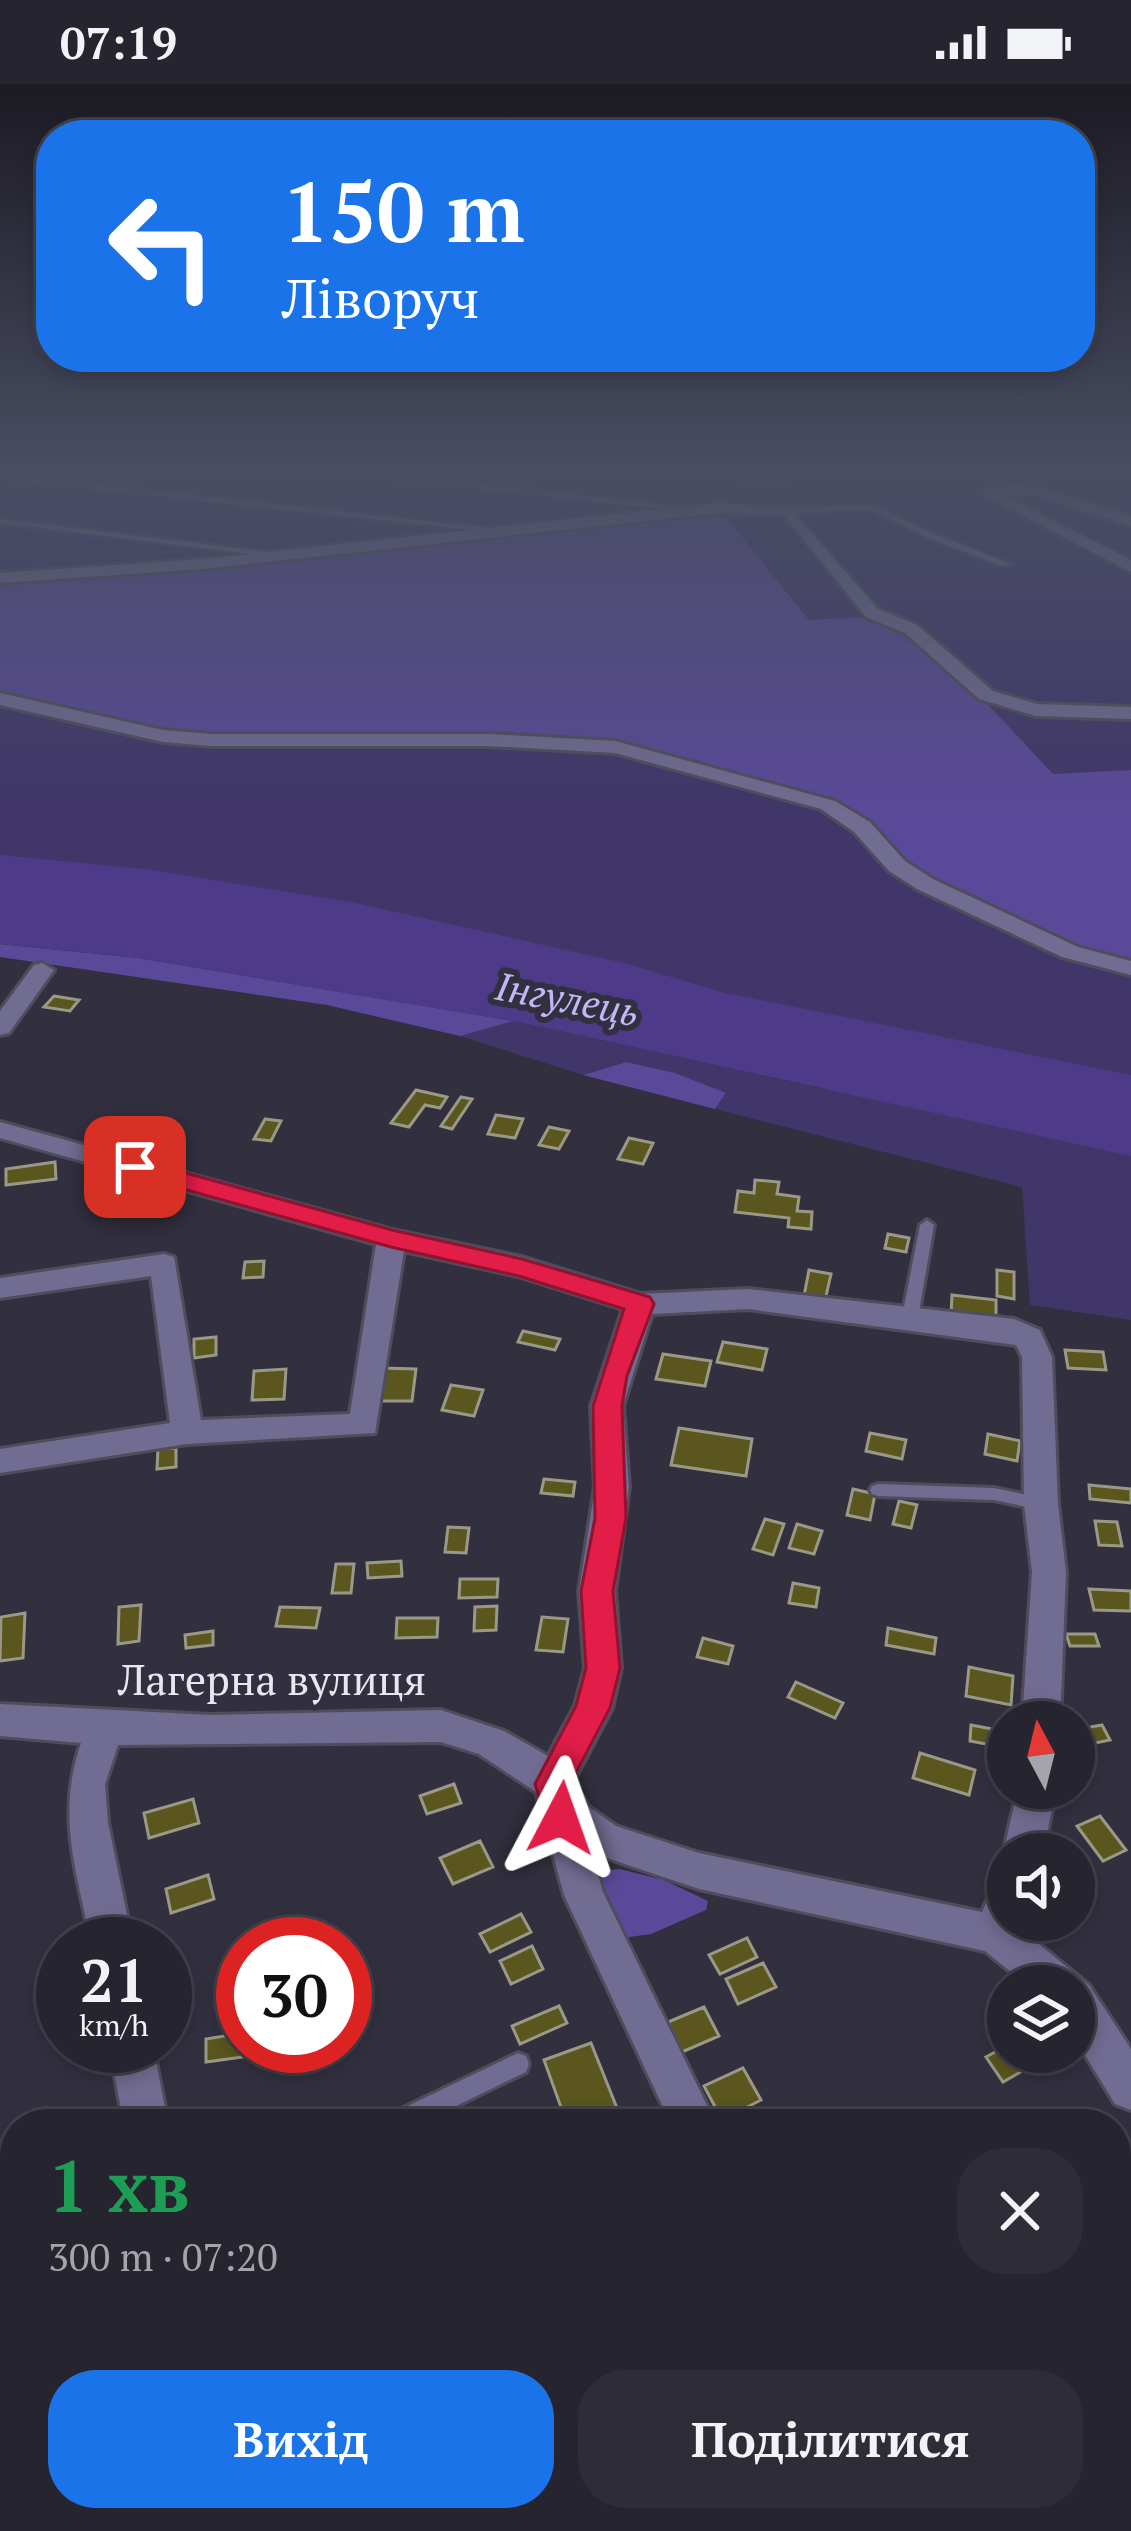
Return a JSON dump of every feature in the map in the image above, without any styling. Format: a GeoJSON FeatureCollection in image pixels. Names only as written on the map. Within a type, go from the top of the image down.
{"type":"FeatureCollection","features":[{"type":"Feature","properties":{"kind":"street"},"geometry":{"type":"LineString","coordinates":[[848,587],[863,605],[911,629],[986,695],[1036,710],[1131,713]]}},
{"type":"Feature","properties":{"kind":"street"},"geometry":{"type":"LineString","coordinates":[[0,700],[163,736],[211,740],[507,740],[615,747],[828,805],[862,827],[897,866],[925,884],[1070,952],[1131,968]]}},
{"type":"Feature","properties":{"kind":"street"},"geometry":{"type":"LineString","coordinates":[[0,1028],[42,970]]}},
{"type":"Feature","properties":{"kind":"street"},"geometry":{"type":"LineString","coordinates":[[0,1130],[391,1239],[522,1268],[640,1304],[748,1299],[1014,1330],[1035,1346],[1041,1504],[1049,1572],[1042,1701]]}},
{"type":"Feature","properties":{"kind":"street"},"geometry":{"type":"LineString","coordinates":[[0,1153],[61,1145]]}},
{"type":"Feature","properties":{"kind":"street"},"geometry":{"type":"LineString","coordinates":[[0,1461],[187,1432],[364,1425],[391,1239]]}},
{"type":"Feature","properties":{"kind":"street"},"geometry":{"type":"LineString","coordinates":[[0,1288],[164,1264],[187,1432]]}},
{"type":"Feature","properties":{"kind":"street"},"geometry":{"type":"LineString","coordinates":[[640,1304],[607,1406],[611,1518],[597,1591],[603,1668],[593,1708],[553,1784],[584,1894],[687,2109]]}},
{"type":"Feature","properties":{"kind":"street","name":"Лагерна вулиця"},"geometry":{"type":"LineString","coordinates":[[0,1720],[104,1729],[441,1726],[491,1742],[553,1784],[575,1819],[604,1840],[699,1871],[987,1914]]}},
{"type":"Feature","properties":{"kind":"street"},"geometry":{"type":"LineString","coordinates":[[104,1729],[86,1784],[88,1823],[107,1917]]}},
{"type":"Feature","properties":{"kind":"street"},"geometry":{"type":"LineString","coordinates":[[1023,1941],[1043,1965]]}},
{"type":"Feature","properties":{"kind":"street"},"geometry":{"type":"LineString","coordinates":[[1095,2032],[1131,2088]]}},
{"type":"Feature","properties":{"kind":"street"},"geometry":{"type":"LineString","coordinates":[[136,2073],[143,2109]]}},
{"type":"Feature","properties":{"kind":"lane"},"geometry":{"type":"LineString","coordinates":[[910,1317],[927,1225]]}},
{"type":"Feature","properties":{"kind":"lane"},"geometry":{"type":"LineString","coordinates":[[878,1490],[994,1494],[1041,1504]]}},
{"type":"Feature","properties":{"kind":"lane"},"geometry":{"type":"LineString","coordinates":[[426,2109],[518,2065]]}},
{"type":"Feature","properties":{"kind":"shaded area"},"geometry":{"type":"Polygon","coordinates":[[[0,587],[782,587],[809,620],[870,617],[893,621],[982,698],[1053,774],[1131,770],[1131,968],[1093,961],[925,884],[828,805],[615,747],[211,740],[0,699],[0,587]]]}},
{"type":"Feature","properties":{"kind":"shaded area"},"geometry":{"type":"Polygon","coordinates":[[[781,587],[1131,587],[1131,770],[1053,775],[982,698],[870,617],[809,621],[781,587]]]}},
{"type":"Feature","properties":{"kind":"shaded area"},"geometry":{"type":"Polygon","coordinates":[[[0,699],[563,742],[752,770],[1131,968],[1131,1094],[0,893],[0,699]]]}},
{"type":"Feature","properties":{"kind":"shaded area"},"geometry":{"type":"Polygon","coordinates":[[[0,944],[138,958],[514,1021],[460,1036],[327,1005],[0,957],[0,944]]]}},
{"type":"Feature","properties":{"kind":"shaded area"},"geometry":{"type":"Polygon","coordinates":[[[514,1021],[823,1089],[1131,1134],[1131,1320],[1030,1305],[1022,1187],[715,1109],[726,1094],[626,1062],[583,1075],[460,1036],[514,1021]]]}},
{"type":"Feature","properties":{"kind":"shaded area"},"geometry":{"type":"Polygon","coordinates":[[[626,1062],[675,1073],[726,1093],[715,1109],[583,1075],[626,1062]]]}},
{"type":"Feature","properties":{"kind":"shaded area"},"geometry":{"type":"Polygon","coordinates":[[[619,1869],[664,1880],[708,1901],[706,1910],[651,1934],[622,1938],[588,1885],[598,1871],[619,1869]]]}},
{"type":"Feature","properties":{"kind":"water","name":"Інгулець"},"geometry":{"type":"Polygon","coordinates":[[[0,855],[145,869],[351,902],[624,963],[726,993],[1131,1075],[1131,1156],[514,1021],[138,958],[0,944],[0,855]]]}},
{"type":"Feature","properties":{"kind":"building"},"geometry":{"type":"Polygon","coordinates":[[[54,996],[79,1000],[70,1011],[44,1007],[54,996]]]}},
{"type":"Feature","properties":{"kind":"building"},"geometry":{"type":"Polygon","coordinates":[[[416,1090],[447,1097],[440,1108],[425,1105],[409,1127],[391,1123],[416,1090]]]}},
{"type":"Feature","properties":{"kind":"building"},"geometry":{"type":"Polygon","coordinates":[[[461,1097],[472,1099],[452,1129],[441,1126],[461,1097]]]}},
{"type":"Feature","properties":{"kind":"building"},"geometry":{"type":"Polygon","coordinates":[[[496,1115],[523,1119],[515,1138],[488,1134],[496,1115]]]}},
{"type":"Feature","properties":{"kind":"building"},"geometry":{"type":"Polygon","coordinates":[[[265,1119],[281,1121],[271,1141],[254,1139],[265,1119]]]}},
{"type":"Feature","properties":{"kind":"building"},"geometry":{"type":"Polygon","coordinates":[[[549,1127],[569,1131],[559,1149],[539,1145],[549,1127]]]}},
{"type":"Feature","properties":{"kind":"building"},"geometry":{"type":"Polygon","coordinates":[[[629,1138],[653,1143],[643,1164],[618,1159],[629,1138]]]}},
{"type":"Feature","properties":{"kind":"building"},"geometry":{"type":"Polygon","coordinates":[[[55,1162],[56,1179],[6,1185],[6,1169],[55,1162]]]}},
{"type":"Feature","properties":{"kind":"building"},"geometry":{"type":"Polygon","coordinates":[[[755,1180],[779,1182],[777,1194],[799,1197],[797,1211],[812,1212],[811,1229],[788,1227],[789,1218],[735,1212],[738,1191],[754,1193],[755,1180]]]}},
{"type":"Feature","properties":{"kind":"building"},"geometry":{"type":"Polygon","coordinates":[[[888,1234],[909,1238],[906,1252],[885,1248],[888,1234]]]}},
{"type":"Feature","properties":{"kind":"building"},"geometry":{"type":"Polygon","coordinates":[[[264,1261],[263,1277],[243,1278],[245,1262],[264,1261]]]}},
{"type":"Feature","properties":{"kind":"building"},"geometry":{"type":"Polygon","coordinates":[[[809,1270],[831,1274],[824,1305],[803,1301],[809,1270]]]}},
{"type":"Feature","properties":{"kind":"building"},"geometry":{"type":"Polygon","coordinates":[[[997,1270],[1014,1272],[1014,1299],[997,1296],[997,1270]]]}},
{"type":"Feature","properties":{"kind":"building"},"geometry":{"type":"Polygon","coordinates":[[[952,1295],[996,1300],[996,1320],[951,1315],[952,1295]]]}},
{"type":"Feature","properties":{"kind":"building"},"geometry":{"type":"Polygon","coordinates":[[[523,1331],[560,1339],[555,1350],[518,1342],[523,1331]]]}},
{"type":"Feature","properties":{"kind":"building"},"geometry":{"type":"Polygon","coordinates":[[[216,1337],[216,1355],[194,1358],[194,1339],[216,1337]]]}},
{"type":"Feature","properties":{"kind":"building"},"geometry":{"type":"Polygon","coordinates":[[[723,1342],[767,1349],[762,1370],[717,1362],[723,1342]]]}},
{"type":"Feature","properties":{"kind":"building"},"geometry":{"type":"Polygon","coordinates":[[[1065,1350],[1103,1352],[1106,1370],[1068,1368],[1065,1350]]]}},
{"type":"Feature","properties":{"kind":"building"},"geometry":{"type":"Polygon","coordinates":[[[663,1354],[711,1361],[705,1386],[656,1379],[663,1354]]]}},
{"type":"Feature","properties":{"kind":"building"},"geometry":{"type":"Polygon","coordinates":[[[382,1368],[416,1369],[412,1401],[377,1401],[382,1368]]]}},
{"type":"Feature","properties":{"kind":"building"},"geometry":{"type":"Polygon","coordinates":[[[286,1369],[284,1399],[252,1400],[254,1371],[286,1369]]]}},
{"type":"Feature","properties":{"kind":"building"},"geometry":{"type":"Polygon","coordinates":[[[451,1385],[483,1390],[474,1416],[442,1410],[451,1385]]]}},
{"type":"Feature","properties":{"kind":"building"},"geometry":{"type":"Polygon","coordinates":[[[679,1428],[752,1439],[746,1476],[671,1465],[679,1428]]]}},
{"type":"Feature","properties":{"kind":"building"},"geometry":{"type":"Polygon","coordinates":[[[870,1433],[906,1440],[902,1459],[866,1451],[870,1433]]]}},
{"type":"Feature","properties":{"kind":"building"},"geometry":{"type":"Polygon","coordinates":[[[988,1434],[1020,1441],[1017,1461],[985,1454],[988,1434]]]}},
{"type":"Feature","properties":{"kind":"building"},"geometry":{"type":"Polygon","coordinates":[[[176,1448],[176,1467],[157,1469],[158,1449],[176,1448]]]}},
{"type":"Feature","properties":{"kind":"building"},"geometry":{"type":"Polygon","coordinates":[[[544,1479],[575,1482],[573,1496],[541,1493],[544,1479]]]}},
{"type":"Feature","properties":{"kind":"building"},"geometry":{"type":"Polygon","coordinates":[[[1089,1485],[1131,1489],[1131,1503],[1090,1499],[1089,1485]]]}},
{"type":"Feature","properties":{"kind":"building"},"geometry":{"type":"Polygon","coordinates":[[[853,1489],[875,1494],[870,1520],[847,1515],[853,1489]]]}},
{"type":"Feature","properties":{"kind":"building"},"geometry":{"type":"Polygon","coordinates":[[[899,1501],[917,1505],[911,1528],[893,1524],[899,1501]]]}},
{"type":"Feature","properties":{"kind":"building"},"geometry":{"type":"Polygon","coordinates":[[[765,1519],[784,1524],[773,1555],[753,1549],[765,1519]]]}},
{"type":"Feature","properties":{"kind":"building"},"geometry":{"type":"Polygon","coordinates":[[[1095,1521],[1117,1522],[1122,1546],[1099,1545],[1095,1521]]]}},
{"type":"Feature","properties":{"kind":"building"},"geometry":{"type":"Polygon","coordinates":[[[797,1524],[822,1531],[814,1554],[789,1548],[797,1524]]]}},
{"type":"Feature","properties":{"kind":"building"},"geometry":{"type":"Polygon","coordinates":[[[448,1527],[469,1528],[466,1553],[445,1552],[448,1527]]]}},
{"type":"Feature","properties":{"kind":"building"},"geometry":{"type":"Polygon","coordinates":[[[401,1561],[402,1576],[368,1578],[367,1563],[401,1561]]]}},
{"type":"Feature","properties":{"kind":"building"},"geometry":{"type":"Polygon","coordinates":[[[336,1564],[354,1564],[351,1593],[332,1593],[336,1564]]]}},
{"type":"Feature","properties":{"kind":"building"},"geometry":{"type":"Polygon","coordinates":[[[460,1579],[498,1579],[497,1597],[459,1598],[460,1579]]]}},
{"type":"Feature","properties":{"kind":"building"},"geometry":{"type":"Polygon","coordinates":[[[793,1583],[819,1588],[816,1607],[789,1603],[793,1583]]]}},
{"type":"Feature","properties":{"kind":"building"},"geometry":{"type":"Polygon","coordinates":[[[1089,1589],[1131,1591],[1131,1611],[1094,1610],[1089,1589]]]}},
{"type":"Feature","properties":{"kind":"building"},"geometry":{"type":"Polygon","coordinates":[[[141,1605],[139,1641],[118,1644],[119,1607],[141,1605]]]}},
{"type":"Feature","properties":{"kind":"building"},"geometry":{"type":"Polygon","coordinates":[[[497,1606],[496,1630],[474,1631],[475,1607],[497,1606]]]}},
{"type":"Feature","properties":{"kind":"building"},"geometry":{"type":"Polygon","coordinates":[[[280,1607],[320,1608],[316,1628],[276,1626],[280,1607]]]}},
{"type":"Feature","properties":{"kind":"building"},"geometry":{"type":"Polygon","coordinates":[[[25,1613],[23,1658],[0,1661],[1,1617],[25,1613]]]}},
{"type":"Feature","properties":{"kind":"building"},"geometry":{"type":"Polygon","coordinates":[[[542,1617],[568,1619],[563,1652],[536,1650],[542,1617]]]}},
{"type":"Feature","properties":{"kind":"building"},"geometry":{"type":"Polygon","coordinates":[[[397,1618],[438,1618],[437,1637],[396,1638],[397,1618]]]}},
{"type":"Feature","properties":{"kind":"building"},"geometry":{"type":"Polygon","coordinates":[[[888,1628],[936,1638],[934,1654],[886,1645],[888,1628]]]}},
{"type":"Feature","properties":{"kind":"building"},"geometry":{"type":"Polygon","coordinates":[[[213,1631],[213,1645],[186,1648],[185,1635],[213,1631]]]}},
{"type":"Feature","properties":{"kind":"building"},"geometry":{"type":"Polygon","coordinates":[[[1066,1634],[1095,1634],[1099,1646],[1070,1646],[1066,1634]]]}},
{"type":"Feature","properties":{"kind":"building"},"geometry":{"type":"Polygon","coordinates":[[[703,1638],[733,1646],[728,1664],[697,1657],[703,1638]]]}},
{"type":"Feature","properties":{"kind":"building"},"geometry":{"type":"Polygon","coordinates":[[[969,1667],[1013,1676],[1011,1701],[966,1696],[969,1667]]]}},
{"type":"Feature","properties":{"kind":"building"},"geometry":{"type":"Polygon","coordinates":[[[796,1682],[843,1703],[835,1718],[788,1697],[796,1682]]]}},
{"type":"Feature","properties":{"kind":"building"},"geometry":{"type":"Polygon","coordinates":[[[971,1725],[987,1728],[987,1744],[970,1741],[971,1725]]]}},
{"type":"Feature","properties":{"kind":"building"},"geometry":{"type":"Polygon","coordinates":[[[1102,1725],[1110,1740],[1095,1743],[1095,1726],[1102,1725]]]}},
{"type":"Feature","properties":{"kind":"building"},"geometry":{"type":"Polygon","coordinates":[[[920,1753],[975,1770],[969,1795],[913,1778],[920,1753]]]}},
{"type":"Feature","properties":{"kind":"building"},"geometry":{"type":"Polygon","coordinates":[[[454,1784],[461,1803],[427,1814],[420,1796],[454,1784]]]}},
{"type":"Feature","properties":{"kind":"building"},"geometry":{"type":"Polygon","coordinates":[[[193,1799],[199,1823],[149,1838],[144,1813],[193,1799]]]}},
{"type":"Feature","properties":{"kind":"building"},"geometry":{"type":"Polygon","coordinates":[[[1100,1816],[1126,1850],[1103,1861],[1095,1850],[1095,1833],[1082,1833],[1077,1826],[1100,1816]]]}},
{"type":"Feature","properties":{"kind":"building"},"geometry":{"type":"Polygon","coordinates":[[[480,1841],[493,1867],[453,1884],[440,1858],[480,1841]]]}},
{"type":"Feature","properties":{"kind":"building"},"geometry":{"type":"Polygon","coordinates":[[[208,1875],[214,1899],[171,1913],[166,1889],[208,1875]]]}},
{"type":"Feature","properties":{"kind":"building"},"geometry":{"type":"Polygon","coordinates":[[[521,1914],[531,1932],[490,1952],[480,1934],[521,1914]]]}},
{"type":"Feature","properties":{"kind":"building"},"geometry":{"type":"Polygon","coordinates":[[[747,1938],[757,1957],[720,1974],[709,1955],[747,1938]]]}},
{"type":"Feature","properties":{"kind":"building"},"geometry":{"type":"Polygon","coordinates":[[[532,1946],[543,1969],[511,1984],[500,1961],[532,1946]]]}},
{"type":"Feature","properties":{"kind":"building"},"geometry":{"type":"Polygon","coordinates":[[[763,1963],[776,1987],[738,2004],[726,1979],[763,1963]]]}},
{"type":"Feature","properties":{"kind":"building"},"geometry":{"type":"Polygon","coordinates":[[[559,2006],[567,2023],[520,2044],[512,2026],[559,2006]]]}},
{"type":"Feature","properties":{"kind":"building"},"geometry":{"type":"Polygon","coordinates":[[[704,2007],[719,2036],[682,2052],[668,2022],[704,2007]]]}},
{"type":"Feature","properties":{"kind":"building"},"geometry":{"type":"Polygon","coordinates":[[[216,2037],[216,2061],[206,2062],[206,2039],[216,2037]]]}},
{"type":"Feature","properties":{"kind":"building"},"geometry":{"type":"Polygon","coordinates":[[[591,2043],[617,2108],[562,2109],[544,2060],[591,2043]]]}},
{"type":"Feature","properties":{"kind":"building"},"geometry":{"type":"Polygon","coordinates":[[[743,2068],[761,2100],[743,2109],[716,2109],[704,2086],[743,2068]]]}},
{"type":"Feature","properties":{"kind":"building"},"geometry":{"type":"Polygon","coordinates":[[[997,2073],[1019,2073],[1003,2082],[997,2073]]]}},
{"type":"Feature","properties":{"kind":"route"},"geometry":{"type":"LineString","coordinates":[[135,1167],[391,1239],[522,1268],[640,1304],[607,1406],[611,1518],[597,1591],[603,1668],[593,1708],[553,1784],[561,1818]]}}]}
